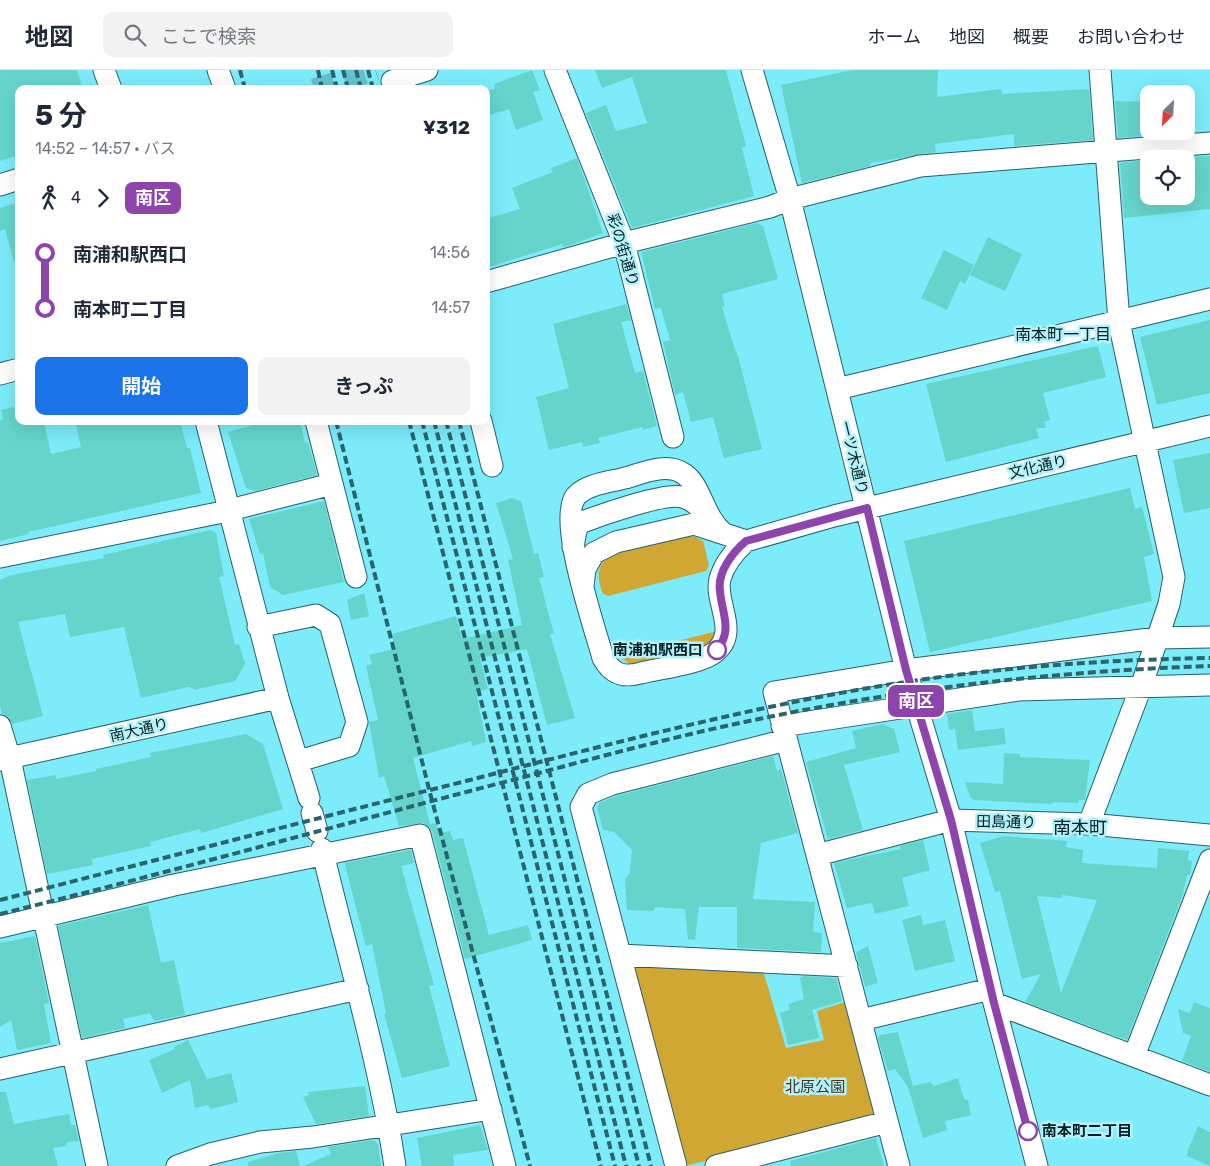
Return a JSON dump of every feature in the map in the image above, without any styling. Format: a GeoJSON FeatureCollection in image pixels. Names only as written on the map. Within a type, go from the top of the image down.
{"type":"FeatureCollection","features":[{"type":"Feature","properties":{"kind":"street"},"geometry":{"type":"LineString","coordinates":[[104,70],[110,85]]}},
{"type":"Feature","properties":{"kind":"street"},"geometry":{"type":"LineString","coordinates":[[218,70],[224,85]]}},
{"type":"Feature","properties":{"kind":"street"},"geometry":{"type":"LineString","coordinates":[[391,80],[427,70]]}},
{"type":"Feature","properties":{"kind":"street","name":"彩の街通り"},"geometry":{"type":"LineString","coordinates":[[555,70],[624,243],[673,437]]}},
{"type":"Feature","properties":{"kind":"street","name":"一ツ木通り"},"geometry":{"type":"LineString","coordinates":[[752,70],[790,199],[906,670],[951,820],[992,996],[1037,1166]]}},
{"type":"Feature","properties":{"kind":"street"},"geometry":{"type":"LineString","coordinates":[[1090,824],[1169,604],[1174,577],[1118,322],[1100,70]]}},
{"type":"Feature","properties":{"kind":"street"},"geometry":{"type":"LineString","coordinates":[[490,281],[624,243],[770,207],[790,199],[920,166],[1210,143]]}},
{"type":"Feature","properties":{"kind":"street"},"geometry":{"type":"LineString","coordinates":[[0,185],[15,180]]}},
{"type":"Feature","properties":{"kind":"street"},"geometry":{"type":"LineString","coordinates":[[837,389],[1210,299]]}},
{"type":"Feature","properties":{"kind":"street"},"geometry":{"type":"LineString","coordinates":[[0,374],[15,370]]}},
{"type":"Feature","properties":{"kind":"street"},"geometry":{"type":"LineString","coordinates":[[207,425],[258,626],[317,829],[358,989],[389,1125],[395,1166]]}},
{"type":"Feature","properties":{"kind":"street"},"geometry":{"type":"LineString","coordinates":[[317,425],[356,577]]}},
{"type":"Feature","properties":{"kind":"street"},"geometry":{"type":"LineString","coordinates":[[482,425],[492,466]]}},
{"type":"Feature","properties":{"kind":"street","name":"文化通り"},"geometry":{"type":"LineString","coordinates":[[738,539],[1210,426]]}},
{"type":"Feature","properties":{"kind":"street"},"geometry":{"type":"LineString","coordinates":[[659,469],[671,469],[682,472],[690,478],[707,514],[721,531],[738,539],[736,550],[720,578],[719,590],[727,623],[723,643],[716,652],[704,657],[637,674],[621,675],[615,673],[603,658],[573,548],[569,525],[570,511],[577,496],[588,488],[659,469]]}},
{"type":"Feature","properties":{"kind":"street"},"geometry":{"type":"LineString","coordinates":[[0,557],[229,510],[332,484]]}},
{"type":"Feature","properties":{"kind":"street"},"geometry":{"type":"LineString","coordinates":[[573,548],[576,530],[580,523],[655,499],[675,496],[682,496],[697,505],[717,528],[738,539]]}},
{"type":"Feature","properties":{"kind":"street"},"geometry":{"type":"LineString","coordinates":[[583,586],[585,569],[594,553],[616,542],[694,524],[738,539]]}},
{"type":"Feature","properties":{"kind":"street"},"geometry":{"type":"LineString","coordinates":[[258,626],[316,615],[330,624],[357,722],[349,746],[298,761]]}},
{"type":"Feature","properties":{"kind":"street"},"geometry":{"type":"LineString","coordinates":[[898,1166],[774,692],[906,670],[1157,638],[1210,637]]}},
{"type":"Feature","properties":{"kind":"street"},"geometry":{"type":"LineString","coordinates":[[676,1166],[581,807],[588,794],[612,784],[784,733],[918,706],[1019,690],[1210,684]]}},
{"type":"Feature","properties":{"kind":"street","name":"南大通り"},"geometry":{"type":"LineString","coordinates":[[5,759],[278,698]]}},
{"type":"Feature","properties":{"kind":"street"},"geometry":{"type":"LineString","coordinates":[[0,726],[5,759],[97,1166]]}},
{"type":"Feature","properties":{"kind":"street","name":"田島通り"},"geometry":{"type":"LineString","coordinates":[[817,855],[951,820],[1090,824],[1210,835]]}},
{"type":"Feature","properties":{"kind":"street"},"geometry":{"type":"LineString","coordinates":[[0,927],[174,885],[317,829],[420,835],[505,1166]]}},
{"type":"Feature","properties":{"kind":"street"},"geometry":{"type":"LineString","coordinates":[[1134,1056],[1210,860]]}},
{"type":"Feature","properties":{"kind":"street"},"geometry":{"type":"LineString","coordinates":[[620,955],[847,966]]}},
{"type":"Feature","properties":{"kind":"street"},"geometry":{"type":"LineString","coordinates":[[0,1069],[358,989]]}},
{"type":"Feature","properties":{"kind":"street"},"geometry":{"type":"LineString","coordinates":[[861,1020],[992,996],[1134,1056],[1210,1085]]}},
{"type":"Feature","properties":{"kind":"street"},"geometry":{"type":"LineString","coordinates":[[177,1166],[211,1160],[260,1142],[313,1137],[491,1109]]}},
{"type":"Feature","properties":{"kind":"street"},"geometry":{"type":"LineString","coordinates":[[716,1166],[887,1122]]}},
{"type":"Feature","properties":{"kind":"green space"},"geometry":{"type":"Polygon","coordinates":[[[693,536],[703,541],[709,565],[706,571],[608,596],[603,594],[599,573],[601,565],[608,556],[693,536]]]}},
{"type":"Feature","properties":{"kind":"green space"},"geometry":{"type":"Polygon","coordinates":[[[717,631],[714,639],[701,651],[632,665],[618,656],[717,631]]]}},
{"type":"Feature","properties":{"kind":"green space","name":"北原公園"},"geometry":{"type":"Polygon","coordinates":[[[636,962],[762,967],[786,1048],[824,1040],[817,1011],[845,1002],[875,1114],[873,1119],[689,1165],[684,1162],[631,966],[636,962]]]}},
{"type":"Feature","properties":{"kind":"building"},"geometry":{"type":"Polygon","coordinates":[[[0,70],[77,70],[82,85],[15,85],[15,156],[0,161],[0,70]]]}},
{"type":"Feature","properties":{"kind":"building"},"geometry":{"type":"Polygon","coordinates":[[[532,70],[540,90],[533,92],[543,120],[516,130],[509,109],[490,115],[490,90],[495,89],[494,84],[532,70]]]}},
{"type":"Feature","properties":{"kind":"building"},"geometry":{"type":"Polygon","coordinates":[[[595,70],[726,70],[746,146],[742,148],[754,196],[632,228],[586,113],[606,105],[616,131],[647,123],[632,77],[602,88],[595,70]]]}},
{"type":"Feature","properties":{"kind":"building"},"geometry":{"type":"Polygon","coordinates":[[[853,70],[938,70],[937,97],[1001,89],[1002,94],[1089,89],[1093,140],[1014,146],[1014,134],[935,144],[936,152],[870,163],[870,166],[802,183],[781,85],[853,70]]]}},
{"type":"Feature","properties":{"kind":"building"},"geometry":{"type":"Polygon","coordinates":[[[1115,101],[1140,102],[1140,136],[1118,138],[1115,101]]]}},
{"type":"Feature","properties":{"kind":"building"},"geometry":{"type":"Polygon","coordinates":[[[1210,156],[1210,209],[1124,218],[1120,163],[1140,161],[1140,205],[1195,205],[1195,157],[1210,156]]]}},
{"type":"Feature","properties":{"kind":"building"},"geometry":{"type":"Polygon","coordinates":[[[577,158],[603,233],[571,245],[563,247],[562,244],[490,267],[490,218],[520,209],[512,188],[553,172],[551,168],[577,158]]]}},
{"type":"Feature","properties":{"kind":"building"},"geometry":{"type":"Polygon","coordinates":[[[15,203],[15,262],[5,229],[0,231],[0,208],[15,203]]]}},
{"type":"Feature","properties":{"kind":"building"},"geometry":{"type":"Polygon","coordinates":[[[757,223],[763,226],[778,279],[722,294],[725,306],[722,307],[737,352],[762,449],[724,458],[713,417],[691,422],[683,392],[675,395],[663,342],[670,340],[661,308],[655,309],[641,252],[757,223]]]}},
{"type":"Feature","properties":{"kind":"building"},"geometry":{"type":"Polygon","coordinates":[[[988,237],[1022,254],[1005,291],[970,275],[988,237]]]}},
{"type":"Feature","properties":{"kind":"building"},"geometry":{"type":"Polygon","coordinates":[[[944,250],[974,265],[965,284],[960,281],[947,310],[921,298],[944,250]]]}},
{"type":"Feature","properties":{"kind":"building"},"geometry":{"type":"Polygon","coordinates":[[[626,304],[631,320],[621,322],[635,373],[643,371],[657,426],[643,430],[642,427],[598,438],[600,443],[583,447],[582,442],[549,450],[536,397],[569,388],[553,324],[626,304]]]}},
{"type":"Feature","properties":{"kind":"building"},"geometry":{"type":"Polygon","coordinates":[[[1210,320],[1210,393],[1157,405],[1140,337],[1210,320]]]}},
{"type":"Feature","properties":{"kind":"building"},"geometry":{"type":"Polygon","coordinates":[[[1098,346],[1106,377],[1043,393],[1050,420],[1044,422],[1046,428],[1036,428],[1039,438],[946,462],[926,384],[1098,346]]]}},
{"type":"Feature","properties":{"kind":"building"},"geometry":{"type":"Polygon","coordinates":[[[14,407],[15,425],[45,425],[51,454],[81,447],[76,425],[181,425],[187,448],[190,448],[201,493],[28,532],[29,534],[0,541],[0,420],[3,419],[1,410],[14,407]]]}},
{"type":"Feature","properties":{"kind":"building"},"geometry":{"type":"Polygon","coordinates":[[[253,425],[301,425],[305,443],[308,442],[317,475],[255,491],[246,488],[228,432],[253,425]]]}},
{"type":"Feature","properties":{"kind":"building"},"geometry":{"type":"Polygon","coordinates":[[[1210,453],[1210,508],[1184,513],[1173,460],[1210,453]]]}},
{"type":"Feature","properties":{"kind":"building"},"geometry":{"type":"Polygon","coordinates":[[[1130,488],[1135,509],[1142,507],[1154,554],[1144,557],[1152,601],[930,652],[904,541],[1130,488]]]}},
{"type":"Feature","properties":{"kind":"building"},"geometry":{"type":"Polygon","coordinates":[[[512,498],[521,501],[534,554],[538,553],[544,577],[539,578],[554,634],[550,634],[575,718],[547,725],[527,649],[480,658],[488,689],[476,692],[486,742],[472,746],[471,741],[413,758],[430,824],[436,823],[439,833],[450,831],[453,840],[463,838],[489,935],[528,925],[532,940],[465,959],[432,831],[423,823],[399,826],[384,776],[379,778],[369,722],[378,720],[366,666],[372,664],[369,655],[395,649],[392,634],[456,616],[462,639],[522,625],[508,560],[513,559],[496,503],[512,498]]]}},
{"type":"Feature","properties":{"kind":"building"},"geometry":{"type":"Polygon","coordinates":[[[324,501],[344,582],[283,595],[270,587],[263,553],[260,554],[249,519],[324,501]]]}},
{"type":"Feature","properties":{"kind":"building"},"geometry":{"type":"Polygon","coordinates":[[[210,530],[216,533],[224,576],[219,577],[235,645],[239,644],[245,664],[235,681],[193,690],[193,688],[188,687],[141,698],[124,627],[70,637],[65,614],[18,622],[43,716],[12,724],[9,717],[2,714],[0,706],[0,580],[11,575],[104,558],[103,555],[210,530]]]}},
{"type":"Feature","properties":{"kind":"building"},"geometry":{"type":"Polygon","coordinates":[[[364,593],[369,616],[351,620],[347,600],[364,593]]]}},
{"type":"Feature","properties":{"kind":"building"},"geometry":{"type":"Polygon","coordinates":[[[972,710],[975,731],[1004,728],[1006,744],[958,750],[955,729],[949,730],[947,714],[972,710]]]}},
{"type":"Feature","properties":{"kind":"building"},"geometry":{"type":"Polygon","coordinates":[[[882,724],[894,729],[900,752],[844,765],[863,830],[828,839],[806,762],[856,748],[852,731],[882,724]]]}},
{"type":"Feature","properties":{"kind":"building"},"geometry":{"type":"Polygon","coordinates":[[[246,734],[263,744],[283,809],[201,833],[200,829],[150,842],[151,846],[92,859],[93,865],[47,874],[27,780],[56,775],[56,779],[96,771],[96,769],[151,757],[150,753],[246,734]]]}},
{"type":"Feature","properties":{"kind":"building"},"geometry":{"type":"Polygon","coordinates":[[[1004,753],[1020,754],[1020,757],[1090,760],[1085,800],[1079,800],[1078,803],[1053,802],[1052,804],[974,800],[970,797],[965,782],[1003,784],[1004,753]]]}},
{"type":"Feature","properties":{"kind":"building"},"geometry":{"type":"Polygon","coordinates":[[[773,756],[777,771],[781,769],[798,833],[761,843],[753,899],[815,902],[813,932],[822,933],[821,952],[737,948],[737,907],[699,907],[695,940],[688,939],[685,909],[655,907],[653,911],[627,910],[625,879],[630,872],[632,850],[614,832],[603,830],[597,807],[600,802],[616,796],[773,756]]]}},
{"type":"Feature","properties":{"kind":"building"},"geometry":{"type":"Polygon","coordinates":[[[1003,836],[1067,841],[1066,847],[1083,850],[1082,863],[1157,868],[1158,848],[1189,851],[1188,860],[1192,861],[1190,875],[1187,875],[1183,894],[1127,1040],[1025,1002],[1041,974],[1022,979],[1000,891],[995,892],[980,843],[1003,836]],[[1062,895],[1062,898],[1037,896],[1061,993],[1097,900],[1062,895]]]}},
{"type":"Feature","properties":{"kind":"building"},"geometry":{"type":"Polygon","coordinates":[[[923,840],[930,870],[902,878],[909,906],[875,914],[872,903],[847,908],[834,863],[901,849],[900,846],[923,840]]]}},
{"type":"Feature","properties":{"kind":"building"},"geometry":{"type":"Polygon","coordinates":[[[411,850],[414,863],[401,866],[434,985],[429,986],[450,1066],[402,1078],[384,1014],[386,1013],[372,944],[366,946],[345,863],[411,850]]]}},
{"type":"Feature","properties":{"kind":"building"},"geometry":{"type":"Polygon","coordinates":[[[148,905],[161,963],[174,960],[185,1015],[154,1021],[150,1013],[123,1019],[125,1028],[82,1038],[58,926],[148,905]]]}},
{"type":"Feature","properties":{"kind":"building"},"geometry":{"type":"Polygon","coordinates":[[[921,915],[923,925],[945,920],[955,961],[915,971],[902,920],[921,915]]]}},
{"type":"Feature","properties":{"kind":"building"},"geometry":{"type":"Polygon","coordinates":[[[35,936],[49,1003],[44,1004],[51,1043],[17,1050],[11,1020],[0,1027],[0,943],[35,936]]]}},
{"type":"Feature","properties":{"kind":"building"},"geometry":{"type":"Polygon","coordinates":[[[868,946],[878,983],[865,987],[856,952],[868,946]]]}},
{"type":"Feature","properties":{"kind":"building"},"geometry":{"type":"Polygon","coordinates":[[[804,976],[836,978],[842,1001],[812,1010],[819,1038],[788,1045],[780,1013],[790,1010],[788,1004],[804,999],[800,978],[804,976]]]}},
{"type":"Feature","properties":{"kind":"building"},"geometry":{"type":"Polygon","coordinates":[[[1194,1002],[1210,1008],[1210,1072],[1182,1061],[1191,1036],[1183,1033],[1178,1009],[1190,1013],[1194,1002]]]}},
{"type":"Feature","properties":{"kind":"building"},"geometry":{"type":"Polygon","coordinates":[[[898,1032],[913,1086],[930,1082],[934,1086],[958,1078],[964,1099],[968,1100],[971,1115],[945,1121],[947,1130],[923,1138],[908,1087],[895,1069],[888,1071],[878,1039],[880,1035],[898,1032]]]}},
{"type":"Feature","properties":{"kind":"building"},"geometry":{"type":"Polygon","coordinates":[[[188,1040],[207,1079],[231,1073],[238,1102],[211,1109],[208,1105],[195,1108],[190,1080],[162,1093],[149,1060],[175,1049],[174,1047],[188,1040]]]}},
{"type":"Feature","properties":{"kind":"building"},"geometry":{"type":"Polygon","coordinates":[[[365,1086],[369,1116],[316,1124],[303,1097],[309,1095],[308,1092],[365,1086]]]}},
{"type":"Feature","properties":{"kind":"building"},"geometry":{"type":"Polygon","coordinates":[[[0,1092],[6,1092],[14,1124],[69,1114],[71,1125],[75,1125],[79,1141],[67,1142],[66,1146],[53,1148],[58,1166],[0,1166],[0,1092]]]}},
{"type":"Feature","properties":{"kind":"building"},"geometry":{"type":"Polygon","coordinates":[[[480,1125],[488,1150],[453,1155],[454,1166],[422,1166],[417,1138],[480,1125]]]}},
{"type":"Feature","properties":{"kind":"building"},"geometry":{"type":"Polygon","coordinates":[[[1198,1126],[1210,1132],[1210,1166],[1187,1156],[1198,1126]]]}},
{"type":"Feature","properties":{"kind":"building"},"geometry":{"type":"Polygon","coordinates":[[[876,1138],[884,1166],[791,1166],[790,1161],[876,1138]]]}},
{"type":"Feature","properties":{"kind":"building"},"geometry":{"type":"Polygon","coordinates":[[[374,1140],[378,1144],[381,1166],[303,1166],[331,1154],[328,1147],[374,1140]]]}},
{"type":"Feature","properties":{"kind":"building"},"geometry":{"type":"Polygon","coordinates":[[[296,1151],[300,1166],[248,1166],[248,1162],[278,1153],[296,1151]]]}},
{"type":"Feature","properties":{"kind":"tunnel"},"geometry":{"type":"LineString","coordinates":[[327,85],[376,70]]}},
{"type":"Feature","properties":{"kind":"railway"},"geometry":{"type":"LineString","coordinates":[[240,70],[244,85]]}},
{"type":"Feature","properties":{"kind":"railway"},"geometry":{"type":"LineString","coordinates":[[318,70],[321,85]]}},
{"type":"Feature","properties":{"kind":"railway"},"geometry":{"type":"LineString","coordinates":[[332,70],[336,85]]}},
{"type":"Feature","properties":{"kind":"railway"},"geometry":{"type":"LineString","coordinates":[[343,70],[347,85]]}},
{"type":"Feature","properties":{"kind":"railway"},"geometry":{"type":"LineString","coordinates":[[356,70],[360,85]]}},
{"type":"Feature","properties":{"kind":"railway"},"geometry":{"type":"LineString","coordinates":[[368,70],[372,85]]}},
{"type":"Feature","properties":{"kind":"railway"},"geometry":{"type":"LineString","coordinates":[[337,425],[430,793],[530,1166]]}},
{"type":"Feature","properties":{"kind":"railway"},"geometry":{"type":"LineString","coordinates":[[410,425],[601,1166]]}},
{"type":"Feature","properties":{"kind":"railway"},"geometry":{"type":"LineString","coordinates":[[423,425],[615,1166]]}},
{"type":"Feature","properties":{"kind":"railway"},"geometry":{"type":"LineString","coordinates":[[435,425],[626,1166]]}},
{"type":"Feature","properties":{"kind":"railway"},"geometry":{"type":"LineString","coordinates":[[447,425],[639,1166]]}},
{"type":"Feature","properties":{"kind":"railway"},"geometry":{"type":"LineString","coordinates":[[460,425],[651,1166]]}},
{"type":"Feature","properties":{"kind":"railway"},"geometry":{"type":"LineString","coordinates":[[0,900],[614,743],[808,699],[945,676],[989,671],[1077,663],[1210,658]]}},
{"type":"Feature","properties":{"kind":"railway"},"geometry":{"type":"LineString","coordinates":[[0,914],[612,754],[759,719],[871,698],[983,683],[1097,672],[1210,666]]}},
{"type":"Feature","properties":{"kind":"bus line","name":"南区"},"geometry":{"type":"LineString","coordinates":[[717,650],[723,643],[727,623],[719,590],[720,578],[736,550],[746,541],[867,508],[906,670],[951,820],[994,1003],[1028,1131]]}},
{"type":"Feature","properties":{"kind":"place","name":"南浦和駅西口"},"geometry":{"type":"Point","coordinates":[717,650]}},
{"type":"Feature","properties":{"kind":"place","name":"南本町二丁目"},"geometry":{"type":"Point","coordinates":[1028,1131]}},
{"type":"Feature","properties":{"kind":"district","name":"南本町一丁目"},"geometry":{"type":"Point","coordinates":[1063,334]}},
{"type":"Feature","properties":{"kind":"district","name":"南本町"},"geometry":{"type":"Point","coordinates":[1080,828]}}]}
